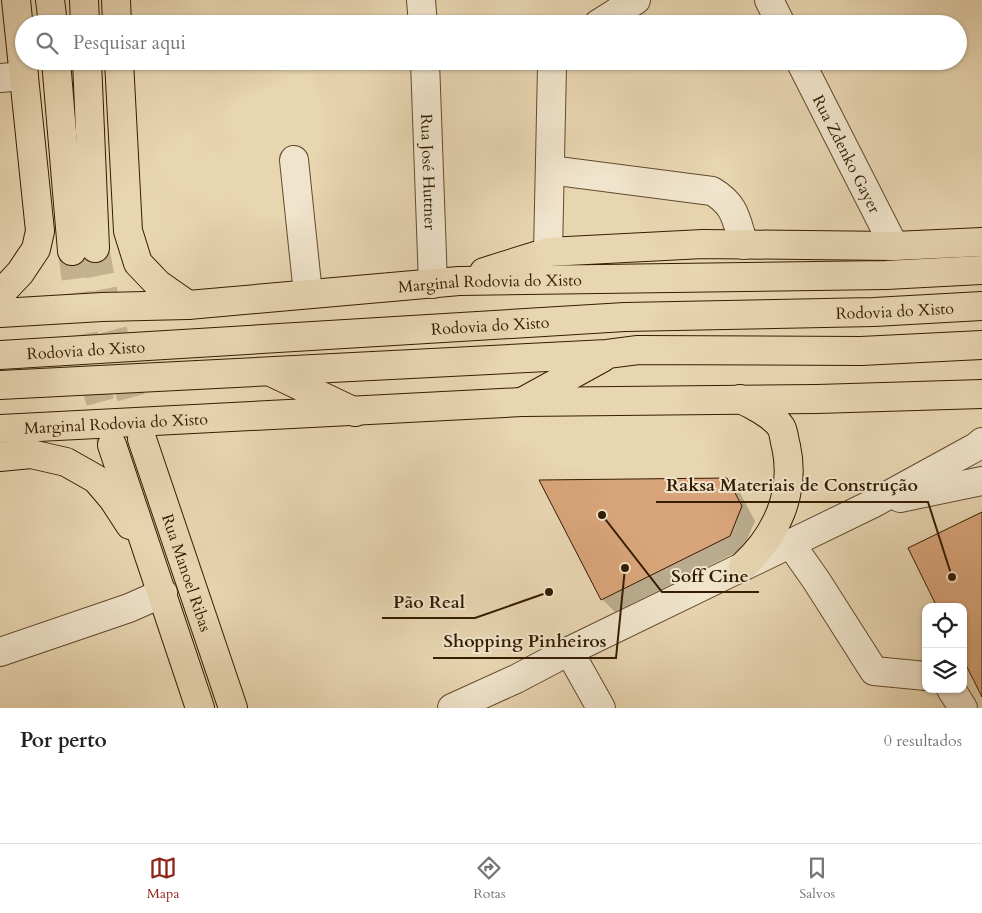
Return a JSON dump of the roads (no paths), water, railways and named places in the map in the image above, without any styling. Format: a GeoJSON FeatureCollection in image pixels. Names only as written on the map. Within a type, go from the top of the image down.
{"type":"FeatureCollection","features":[{"type":"Feature","properties":{"kind":"main road"},"geometry":{"type":"LineString","coordinates":[[15,15],[16,0]]}},
{"type":"Feature","properties":{"kind":"main road"},"geometry":{"type":"LineString","coordinates":[[50,0],[51,15]]}},
{"type":"Feature","properties":{"kind":"main road"},"geometry":{"type":"LineString","coordinates":[[84,0],[85,15]]}},
{"type":"Feature","properties":{"kind":"main road"},"geometry":{"type":"LineString","coordinates":[[116,0],[117,15]]}},
{"type":"Feature","properties":{"kind":"main road"},"geometry":{"type":"LineString","coordinates":[[0,294],[20,273],[36,249],[40,231],[12,77],[15,19]]}},
{"type":"Feature","properties":{"kind":"main road"},"geometry":{"type":"LineString","coordinates":[[57,70],[83,249],[87,70]]}},
{"type":"Feature","properties":{"kind":"main road"},"geometry":{"type":"LineString","coordinates":[[119,70],[128,231],[138,263],[158,284],[188,305]]}},
{"type":"Feature","properties":{"kind":"main road"},"geometry":{"type":"LineString","coordinates":[[446,282],[548,252],[703,244],[894,246],[982,242]]}},
{"type":"Feature","properties":{"kind":"main road","name":"Marginal Rodovia do Xisto"},"geometry":{"type":"LineString","coordinates":[[0,313],[102,307],[188,305],[446,282],[886,275],[982,270]]}},
{"type":"Feature","properties":{"kind":"main road","name":"Rodovia do Xisto"},"geometry":{"type":"LineString","coordinates":[[0,356],[625,317],[874,312],[982,306]]}},
{"type":"Feature","properties":{"kind":"main road","name":"Rodovia do Xisto"},"geometry":{"type":"LineString","coordinates":[[0,385],[607,354],[638,350],[861,351],[982,345]]}},
{"type":"Feature","properties":{"kind":"main road"},"geometry":{"type":"LineString","coordinates":[[522,402],[607,354]]}},
{"type":"Feature","properties":{"kind":"main road"},"geometry":{"type":"LineString","coordinates":[[269,371],[355,412]]}},
{"type":"Feature","properties":{"kind":"main road","name":"Marginal Rodovia do Xisto"},"geometry":{"type":"LineString","coordinates":[[0,429],[522,402],[817,399],[982,394]]}},
{"type":"Feature","properties":{"kind":"main road"},"geometry":{"type":"LineString","coordinates":[[740,399],[751,404],[781,427],[789,469],[785,500],[777,522],[765,543],[743,566]]}},
{"type":"Feature","properties":{"kind":"main road"},"geometry":{"type":"LineString","coordinates":[[784,438],[795,411],[804,402],[817,399]]}},
{"type":"Feature","properties":{"kind":"main road","name":"Rua Manoel Ribas"},"geometry":{"type":"LineString","coordinates":[[142,438],[234,708]]}},
{"type":"Feature","properties":{"kind":"main road","name":"Rua Manoel Ribas"},"geometry":{"type":"LineString","coordinates":[[112,445],[200,708]]}},
{"type":"Feature","properties":{"kind":"main road"},"geometry":{"type":"LineString","coordinates":[[0,457],[32,454],[66,462],[96,478],[114,499],[152,560]]}},
{"type":"Feature","properties":{"kind":"street"},"geometry":{"type":"LineString","coordinates":[[422,0],[423,15]]}},
{"type":"Feature","properties":{"kind":"street"},"geometry":{"type":"LineString","coordinates":[[612,15],[636,0]]}},
{"type":"Feature","properties":{"kind":"street"},"geometry":{"type":"LineString","coordinates":[[769,0],[776,15]]}},
{"type":"Feature","properties":{"kind":"street","name":"Rua José Huttner"},"geometry":{"type":"LineString","coordinates":[[427,70],[446,282]]}},
{"type":"Feature","properties":{"kind":"street"},"geometry":{"type":"LineString","coordinates":[[548,252],[552,70]]}},
{"type":"Feature","properties":{"kind":"street","name":"Rua Zdenko Gayer"},"geometry":{"type":"LineString","coordinates":[[805,70],[894,246]]}},
{"type":"Feature","properties":{"kind":"street"},"geometry":{"type":"LineString","coordinates":[[294,160],[308,294]]}},
{"type":"Feature","properties":{"kind":"street"},"geometry":{"type":"LineString","coordinates":[[550,170],[712,191],[724,198],[732,207],[744,245]]}},
{"type":"Feature","properties":{"kind":"street"},"geometry":{"type":"LineString","coordinates":[[452,708],[516,679],[569,651],[872,504],[979,445]]}},
{"type":"Feature","properties":{"kind":"street"},"geometry":{"type":"LineString","coordinates":[[872,504],[982,481]]}},
{"type":"Feature","properties":{"kind":"street"},"geometry":{"type":"LineString","coordinates":[[790,543],[874,671],[922,676]]}},
{"type":"Feature","properties":{"kind":"street"},"geometry":{"type":"LineString","coordinates":[[0,652],[129,608],[163,593]]}},
{"type":"Feature","properties":{"kind":"street"},"geometry":{"type":"LineString","coordinates":[[569,651],[601,708]]}},
{"type":"Feature","properties":{"kind":"street"},"geometry":{"type":"LineString","coordinates":[[954,693],[963,708]]}},
{"type":"Feature","properties":{"kind":"tunnel"},"geometry":{"type":"LineString","coordinates":[[95,248],[105,300],[142,439]]}},
{"type":"Feature","properties":{"kind":"tunnel"},"geometry":{"type":"LineString","coordinates":[[72,251],[81,319],[90,365],[112,445]]}},
{"type":"Feature","properties":{"kind":"place","name":"Soff Cine"},"geometry":{"type":"Point","coordinates":[602,515]}},
{"type":"Feature","properties":{"kind":"place","name":"Shopping Pinheiros"},"geometry":{"type":"Point","coordinates":[625,568]}},
{"type":"Feature","properties":{"kind":"place","name":"Raksa Materiais de Construção"},"geometry":{"type":"Point","coordinates":[952,577]}},
{"type":"Feature","properties":{"kind":"place","name":"Pão Real"},"geometry":{"type":"Point","coordinates":[549,592]}}]}
